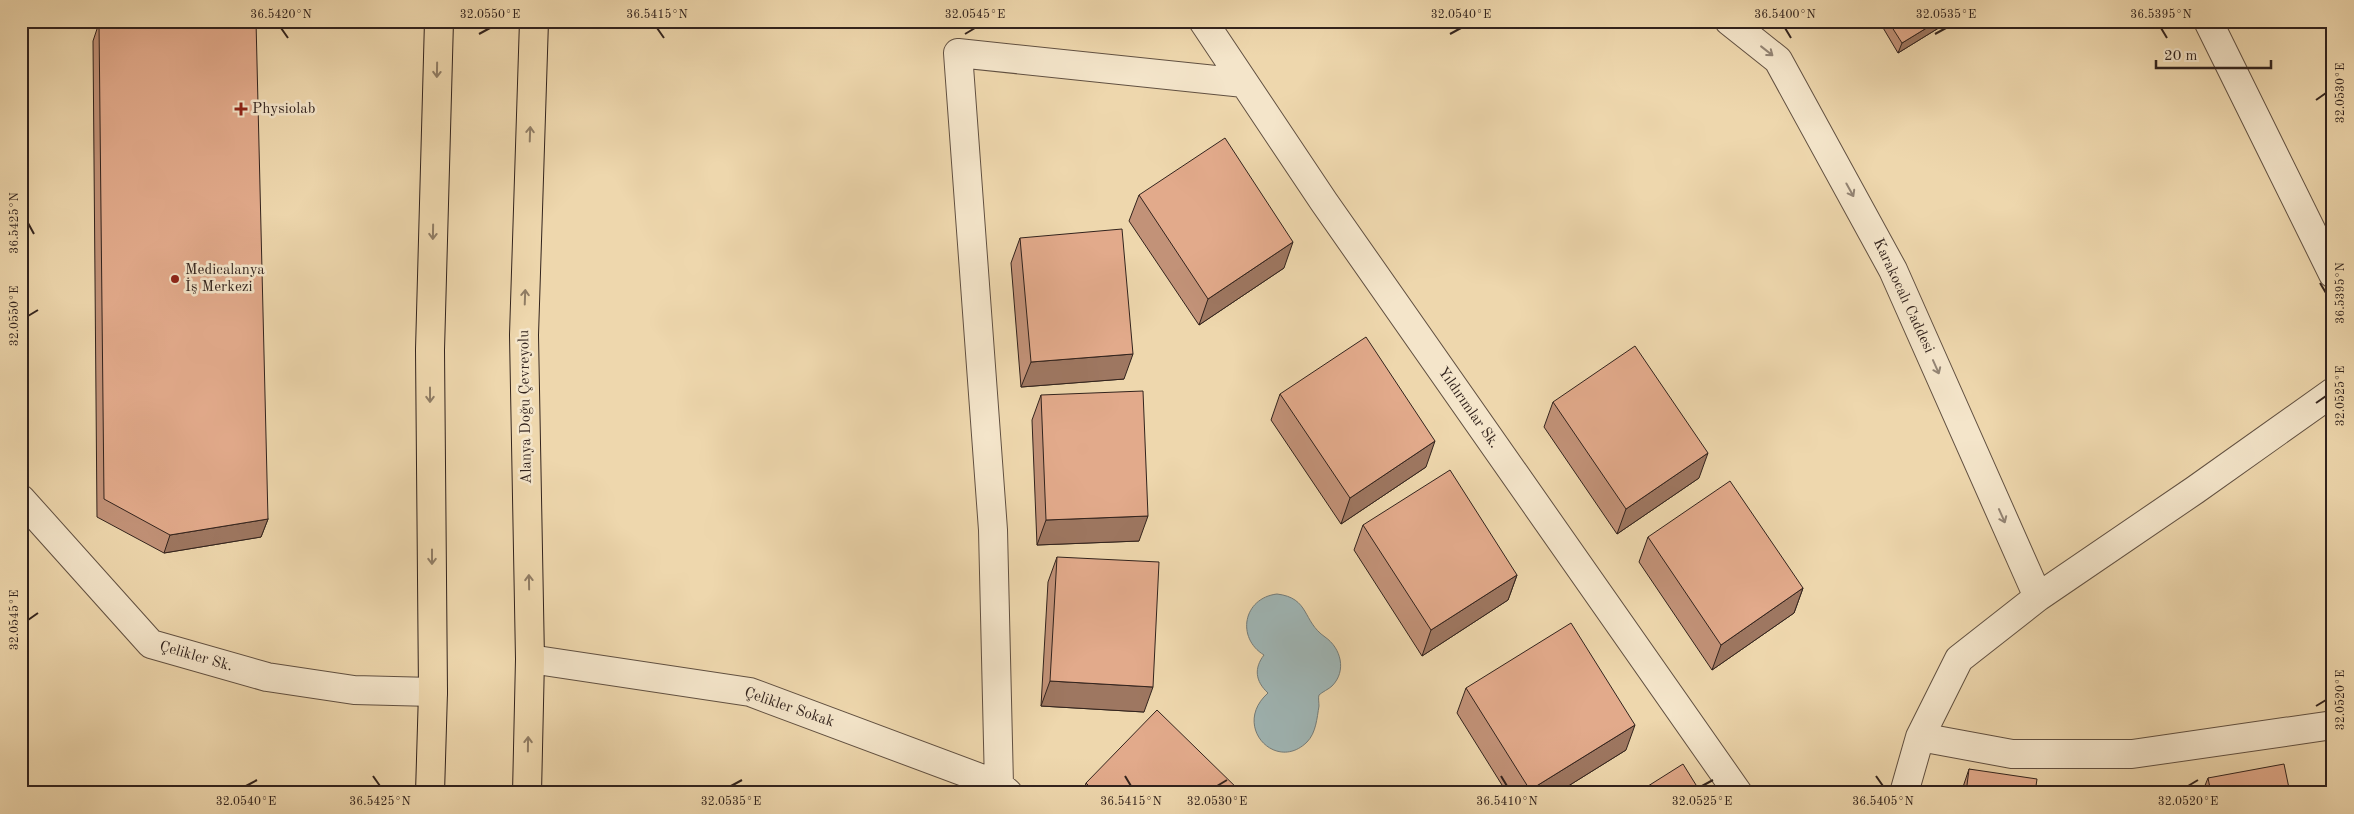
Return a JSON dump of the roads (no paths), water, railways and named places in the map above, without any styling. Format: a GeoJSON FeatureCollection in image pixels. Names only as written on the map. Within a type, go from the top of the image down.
{"type":"FeatureCollection","features":[{"type":"Feature","properties":{"kind":"highway"},"geometry":{"type":"LineString","coordinates":[[430,793],[433,692],[430,350],[439,21]]}},
{"type":"Feature","properties":{"kind":"highway","name":"Alanya Doğu Çevreyolu"},"geometry":{"type":"LineString","coordinates":[[527,793],[530,659],[524,335],[534,21]]}},
{"type":"Feature","properties":{"kind":"street","name":"Yıldırımlar Sk."},"geometry":{"type":"LineString","coordinates":[[1203,21],[1324,202],[1738,793]]}},
{"type":"Feature","properties":{"kind":"street","name":"Karakocalı Caddesi"},"geometry":{"type":"LineString","coordinates":[[1729,21],[1778,60],[1894,270],[2038,597]]}},
{"type":"Feature","properties":{"kind":"street"},"geometry":{"type":"LineString","coordinates":[[2208,21],[2333,274]]}},
{"type":"Feature","properties":{"kind":"street"},"geometry":{"type":"LineString","coordinates":[[1003,789],[993,530],[958,53],[1244,83]]}},
{"type":"Feature","properties":{"kind":"street"},"geometry":{"type":"LineString","coordinates":[[1904,793],[1920,737],[1959,659],[2038,597],[2195,490],[2333,392]]}},
{"type":"Feature","properties":{"kind":"street","name":"Çelikler Sk."},"geometry":{"type":"LineString","coordinates":[[21,499],[151,644],[266,677],[354,690],[433,692]]}},
{"type":"Feature","properties":{"kind":"street","name":"Çelikler Sokak"},"geometry":{"type":"LineString","coordinates":[[530,659],[750,692],[1003,789]]}},
{"type":"Feature","properties":{"kind":"street"},"geometry":{"type":"LineString","coordinates":[[1920,737],[2012,754],[2132,754],[2333,725]]}},
{"type":"Feature","properties":{"kind":"water"},"geometry":{"type":"Polygon","coordinates":[[[1277,594],[1288,596],[1301,605],[1312,624],[1335,647],[1341,667],[1337,680],[1331,687],[1319,695],[1317,720],[1310,738],[1295,750],[1283,752],[1271,749],[1262,741],[1256,731],[1254,719],[1258,706],[1268,693],[1260,684],[1257,674],[1264,655],[1255,648],[1249,639],[1247,629],[1247,620],[1257,603],[1266,597],[1277,594]]]}},
{"type":"Feature","properties":{"kind":"place","name":"Physiolab"},"geometry":{"type":"Point","coordinates":[241,109]}},
{"type":"Feature","properties":{"kind":"place","name":"Medicalanya İş Merkezi"},"geometry":{"type":"Point","coordinates":[175,279]}}]}
